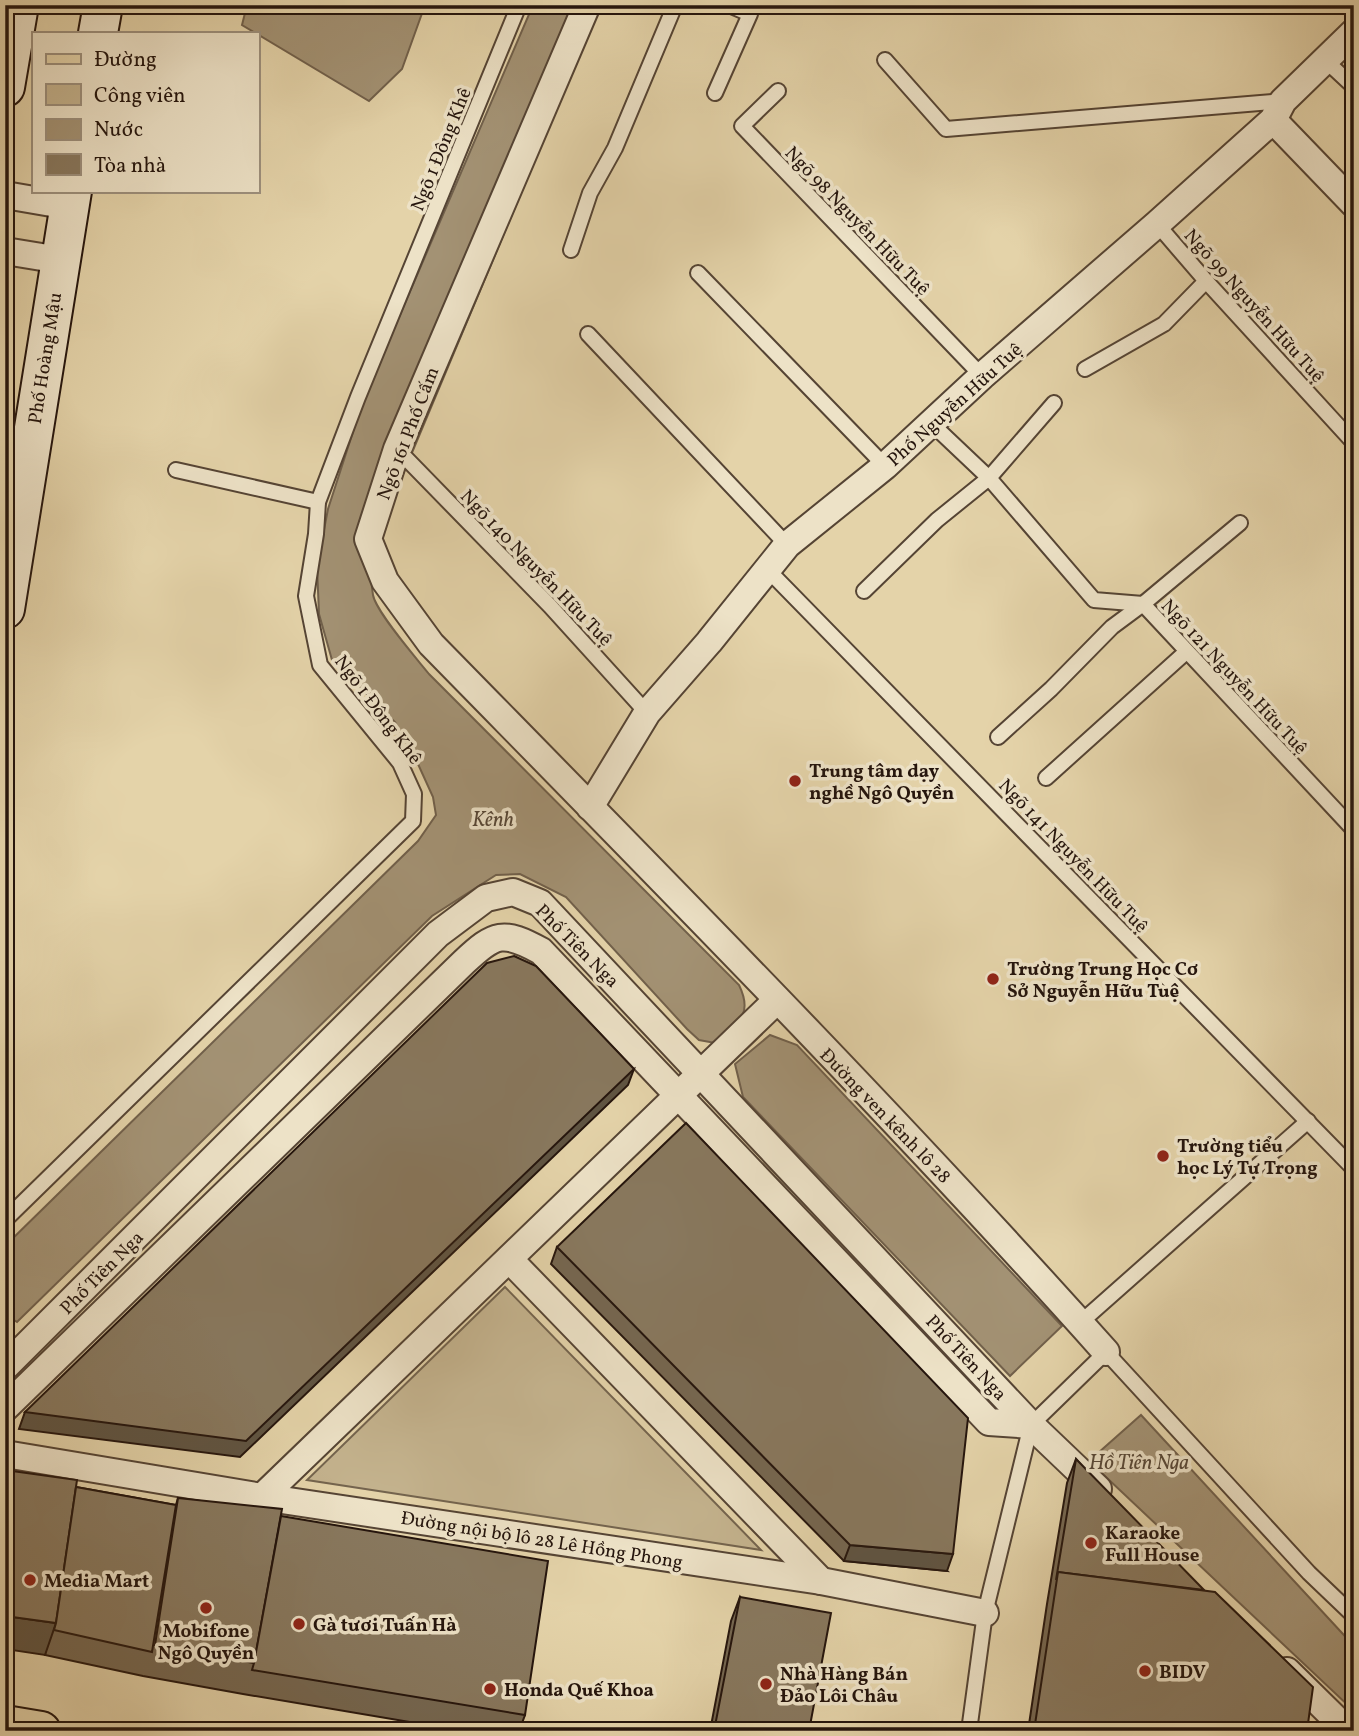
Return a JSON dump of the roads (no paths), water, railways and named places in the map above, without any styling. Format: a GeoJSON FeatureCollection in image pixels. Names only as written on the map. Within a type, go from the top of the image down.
{"type":"FeatureCollection","features":[{"type":"Feature","properties":{"kind":"main road"},"geometry":{"type":"LineString","coordinates":[[5,1725],[41,1731]]}},
{"type":"Feature","properties":{"kind":"street"},"geometry":{"type":"LineString","coordinates":[[5,87],[19,5]]}},
{"type":"Feature","properties":{"kind":"street"},"geometry":{"type":"LineString","coordinates":[[98,32],[103,5]]}},
{"type":"Feature","properties":{"kind":"street","name":"Ngõ 161 Phố Cấm"},"geometry":{"type":"LineString","coordinates":[[587,5],[397,449],[368,539],[385,581],[431,644],[590,807]]}},
{"type":"Feature","properties":{"kind":"street","name":"Phố Nguyễn Hữu Tuệ"},"geometry":{"type":"LineString","coordinates":[[590,807],[647,713],[709,642],[787,545],[885,467],[982,376],[1157,224],[1278,110],[1354,32]]}},
{"type":"Feature","properties":{"kind":"street"},"geometry":{"type":"LineString","coordinates":[[1278,110],[1354,204]]}},
{"type":"Feature","properties":{"kind":"street"},"geometry":{"type":"LineString","coordinates":[[5,195],[71,198]]}},
{"type":"Feature","properties":{"kind":"street","name":"Phố Hoàng Mậu"},"geometry":{"type":"LineString","coordinates":[[5,609],[71,198]]}},
{"type":"Feature","properties":{"kind":"street"},"geometry":{"type":"LineString","coordinates":[[5,251],[60,260]]}},
{"type":"Feature","properties":{"kind":"street","name":"Đường ven kênh lô 28"},"geometry":{"type":"LineString","coordinates":[[590,807],[778,1000],[1032,1268],[1080,1323],[1102,1357]]}},
{"type":"Feature","properties":{"kind":"street","name":"Phố Tiên Nga"},"geometry":{"type":"LineString","coordinates":[[5,1367],[438,934],[486,898],[513,891],[540,903],[702,1074],[1040,1417],[1120,1511]]}},
{"type":"Feature","properties":{"kind":"street","name":"Phố Tiên Nga"},"geometry":{"type":"LineString","coordinates":[[5,1408],[483,944],[501,936],[520,939],[541,951],[989,1422],[1040,1417]]}},
{"type":"Feature","properties":{"kind":"street"},"geometry":{"type":"LineString","coordinates":[[262,1497],[778,1000]]}},
{"type":"Feature","properties":{"kind":"street"},"geometry":{"type":"LineString","coordinates":[[509,1259],[821,1581]]}},
{"type":"Feature","properties":{"kind":"street","name":"Đường nội bộ lô 28 Lê Hồng Phong"},"geometry":{"type":"LineString","coordinates":[[5,1454],[262,1497],[821,1581],[985,1613]]}},
{"type":"Feature","properties":{"kind":"street"},"geometry":{"type":"LineString","coordinates":[[1269,1654],[1348,1731]]}},
{"type":"Feature","properties":{"kind":"lane","name":"Ngõ 1 Đông Khê"},"geometry":{"type":"LineString","coordinates":[[5,1220],[413,821],[415,794],[400,763],[320,665],[306,596],[318,502],[363,384],[519,5]]}},
{"type":"Feature","properties":{"kind":"lane"},"geometry":{"type":"LineString","coordinates":[[571,250],[590,193],[615,148],[675,5]]}},
{"type":"Feature","properties":{"kind":"lane"},"geometry":{"type":"LineString","coordinates":[[715,93],[750,14],[729,5]]}},
{"type":"Feature","properties":{"kind":"lane"},"geometry":{"type":"LineString","coordinates":[[885,60],[946,129],[1278,110]]}},
{"type":"Feature","properties":{"kind":"lane"},"geometry":{"type":"LineString","coordinates":[[1325,60],[1354,87]]}},
{"type":"Feature","properties":{"kind":"lane","name":"Ngõ 98 Nguyễn Hữu Tuệ"},"geometry":{"type":"LineString","coordinates":[[778,91],[742,126],[982,376]]}},
{"type":"Feature","properties":{"kind":"lane","name":"Ngõ 99 Nguyễn Hữu Tuệ"},"geometry":{"type":"LineString","coordinates":[[1157,224],[1354,443]]}},
{"type":"Feature","properties":{"kind":"lane"},"geometry":{"type":"LineString","coordinates":[[698,273],[885,467]]}},
{"type":"Feature","properties":{"kind":"lane"},"geometry":{"type":"LineString","coordinates":[[1085,369],[1164,324],[1206,281]]}},
{"type":"Feature","properties":{"kind":"lane"},"geometry":{"type":"LineString","coordinates":[[588,334],[787,545]]}},
{"type":"Feature","properties":{"kind":"lane"},"geometry":{"type":"LineString","coordinates":[[863,591],[937,520],[989,478],[1054,403]]}},
{"type":"Feature","properties":{"kind":"lane","name":"Ngõ 121 Nguyễn Hữu Tuệ"},"geometry":{"type":"LineString","coordinates":[[932,424],[989,478],[1094,600],[1143,604],[1354,830]]}},
{"type":"Feature","properties":{"kind":"lane","name":"Ngõ 140 Nguyễn Hữu Tuệ"},"geometry":{"type":"LineString","coordinates":[[397,449],[551,606],[647,713]]}},
{"type":"Feature","properties":{"kind":"lane"},"geometry":{"type":"LineString","coordinates":[[176,470],[318,502]]}},
{"type":"Feature","properties":{"kind":"lane"},"geometry":{"type":"LineString","coordinates":[[998,737],[1086,656],[1112,627],[1240,523]]}},
{"type":"Feature","properties":{"kind":"lane","name":"Ngõ 141 Nguyễn Hữu Tuệ"},"geometry":{"type":"LineString","coordinates":[[767,569],[1354,1168]]}},
{"type":"Feature","properties":{"kind":"lane"},"geometry":{"type":"LineString","coordinates":[[1046,778],[1186,652]]}},
{"type":"Feature","properties":{"kind":"lane"},"geometry":{"type":"LineString","coordinates":[[1080,1323],[1308,1121]]}},
{"type":"Feature","properties":{"kind":"lane"},"geometry":{"type":"LineString","coordinates":[[969,1731],[985,1613],[1040,1417],[1102,1357],[1354,1616]]}},
{"type":"Feature","properties":{"kind":"water"},"geometry":{"type":"Polygon","coordinates":[[[247,5],[425,5],[402,69],[369,101],[259,35],[259,32],[242,25],[247,5]]]}},
{"type":"Feature","properties":{"kind":"water","name":"Kênh"},"geometry":{"type":"Polygon","coordinates":[[[533,5],[600,5],[390,505],[373,561],[373,595],[389,624],[429,674],[739,985],[745,1004],[744,1012],[736,1024],[715,1043],[699,1040],[566,897],[520,874],[496,875],[432,916],[17,1322],[5,1314],[5,1246],[418,841],[436,815],[433,797],[395,722],[332,660],[319,614],[317,566],[328,509],[363,401],[533,5]]]}},
{"type":"Feature","properties":{"kind":"water"},"geometry":{"type":"Polygon","coordinates":[[[770,1035],[797,1045],[1062,1326],[1010,1376],[743,1097],[735,1064],[770,1035]]]}},
{"type":"Feature","properties":{"kind":"water","name":"Hồ Tiên Nga"},"geometry":{"type":"Polygon","coordinates":[[[1141,1415],[1354,1646],[1354,1711],[1089,1461],[1141,1415]]]}},
{"type":"Feature","properties":{"kind":"place","name":"Trung tâm dạy nghề Ngô Quyền"},"geometry":{"type":"Point","coordinates":[795,781]}},
{"type":"Feature","properties":{"kind":"place","name":"Trường Trung Học Cơ Sở Nguyễn Hữu Tuệ"},"geometry":{"type":"Point","coordinates":[993,979]}},
{"type":"Feature","properties":{"kind":"place","name":"Trường tiểu học Lý Tự Trọng"},"geometry":{"type":"Point","coordinates":[1163,1156]}},
{"type":"Feature","properties":{"kind":"place","name":"Karaoke Full House"},"geometry":{"type":"Point","coordinates":[1091,1543]}},
{"type":"Feature","properties":{"kind":"place","name":"Media Mart"},"geometry":{"type":"Point","coordinates":[30,1580]}},
{"type":"Feature","properties":{"kind":"place","name":"Mobifone Ngô Quyền"},"geometry":{"type":"Point","coordinates":[206,1608]}},
{"type":"Feature","properties":{"kind":"place","name":"Gà tươi Tuấn Hà"},"geometry":{"type":"Point","coordinates":[299,1624]}},
{"type":"Feature","properties":{"kind":"place","name":"BIDV"},"geometry":{"type":"Point","coordinates":[1145,1671]}},
{"type":"Feature","properties":{"kind":"place","name":"Nhà Hàng Bán Đảo Lôi Châu"},"geometry":{"type":"Point","coordinates":[766,1684]}},
{"type":"Feature","properties":{"kind":"place","name":"Honda Quế Khoa"},"geometry":{"type":"Point","coordinates":[490,1689]}}]}
